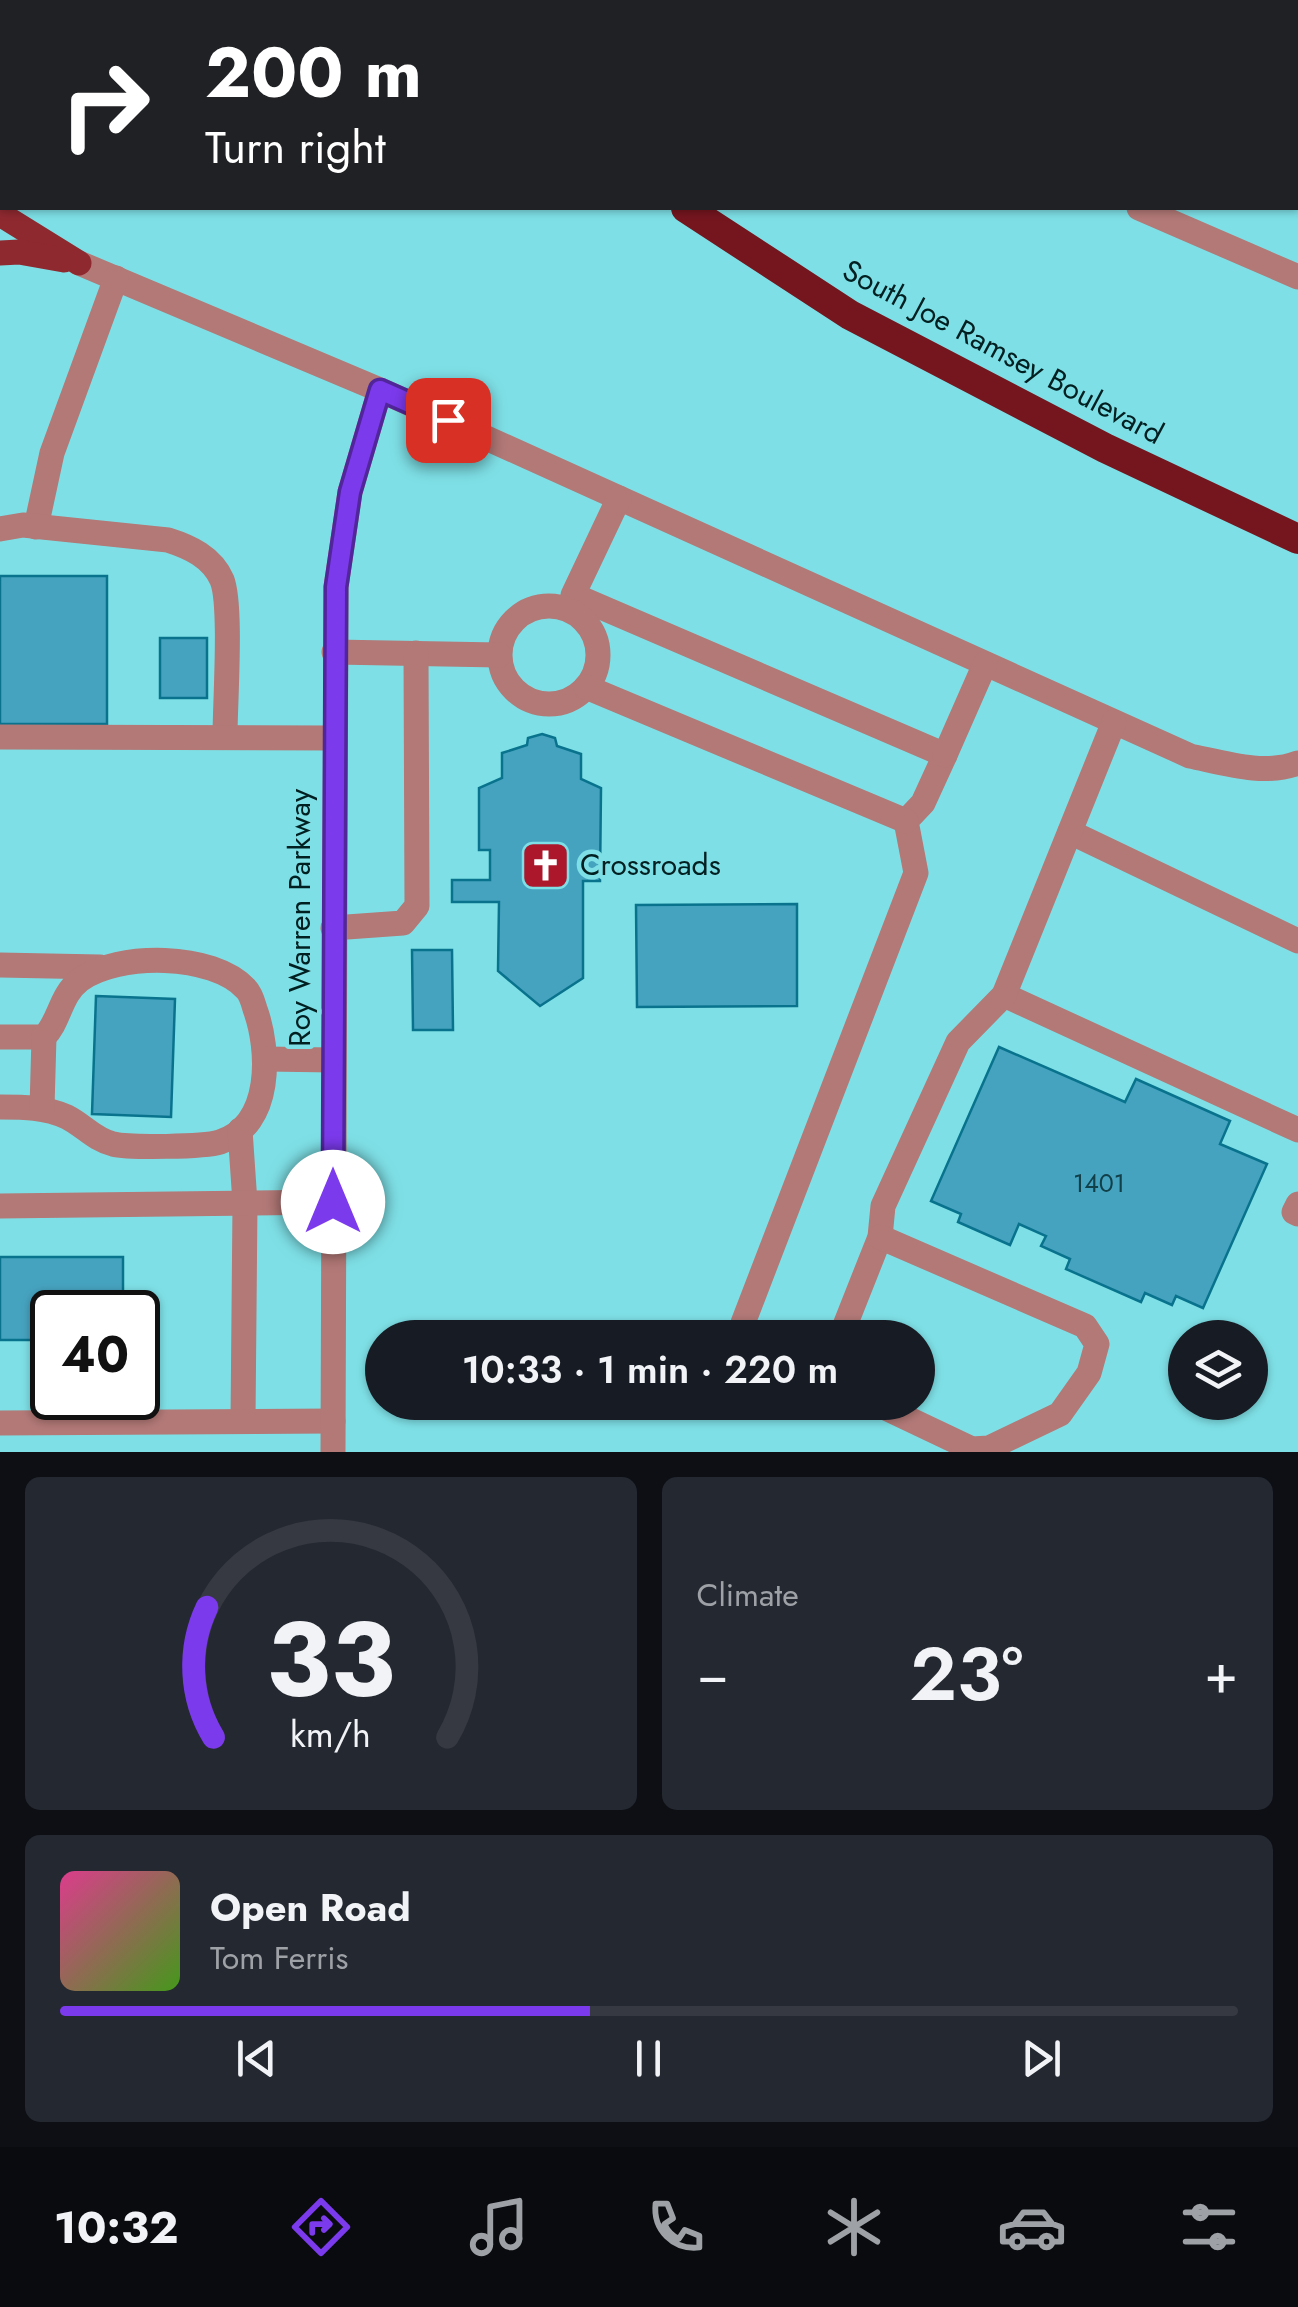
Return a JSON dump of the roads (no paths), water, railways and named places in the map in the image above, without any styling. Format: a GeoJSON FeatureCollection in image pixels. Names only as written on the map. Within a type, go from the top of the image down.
{"type":"FeatureCollection","features":[{"type":"Feature","properties":{"kind":"highway","name":"South Joe Ramsey Boulevard"},"geometry":{"type":"LineString","coordinates":[[689,210],[850,314],[1105,448],[1298,539]]}},
{"type":"Feature","properties":{"kind":"main road"},"geometry":{"type":"LineString","coordinates":[[0,214],[79,263]]}},
{"type":"Feature","properties":{"kind":"main road"},"geometry":{"type":"LineString","coordinates":[[0,253],[19,252],[79,263]]}},
{"type":"Feature","properties":{"kind":"street"},"geometry":{"type":"LineString","coordinates":[[1144,210],[1298,278]]}},
{"type":"Feature","properties":{"kind":"street"},"geometry":{"type":"LineString","coordinates":[[79,263],[380,390],[1190,756],[1238,766],[1284,769],[1298,764]]}},
{"type":"Feature","properties":{"kind":"street"},"geometry":{"type":"LineString","coordinates":[[36,527],[52,453],[116,278]]}},
{"type":"Feature","properties":{"kind":"street","name":"Roy Warren Parkway"},"geometry":{"type":"LineString","coordinates":[[333,1452],[334,652],[341,537],[380,390]]}},
{"type":"Feature","properties":{"kind":"street"},"geometry":{"type":"LineString","coordinates":[[570,602],[619,498]]}},
{"type":"Feature","properties":{"kind":"street"},"geometry":{"type":"LineString","coordinates":[[0,529],[12,525],[168,540],[190,548],[210,563],[222,582],[226,605],[225,736]]}},
{"type":"Feature","properties":{"kind":"street"},"geometry":{"type":"LineString","coordinates":[[570,602],[595,637],[598,664],[586,688],[564,702],[551,705],[525,699],[506,680],[499,655],[506,629],[527,611],[570,602],[945,755]]}},
{"type":"Feature","properties":{"kind":"street"},"geometry":{"type":"LineString","coordinates":[[334,652],[499,655]]}},
{"type":"Feature","properties":{"kind":"street"},"geometry":{"type":"LineString","coordinates":[[333,928],[403,923],[417,906],[416,654]]}},
{"type":"Feature","properties":{"kind":"street"},"geometry":{"type":"LineString","coordinates":[[906,821],[923,803],[986,664]]}},
{"type":"Feature","properties":{"kind":"street"},"geometry":{"type":"LineString","coordinates":[[586,688],[906,821]]}},
{"type":"Feature","properties":{"kind":"street"},"geometry":{"type":"LineString","coordinates":[[847,1320],[880,1237],[883,1206],[958,1042],[1004,994],[1114,722]]}},
{"type":"Feature","properties":{"kind":"street"},"geometry":{"type":"LineString","coordinates":[[0,738],[333,738]]}},
{"type":"Feature","properties":{"kind":"street"},"geometry":{"type":"LineString","coordinates":[[743,1320],[916,874],[906,821]]}},
{"type":"Feature","properties":{"kind":"street"},"geometry":{"type":"LineString","coordinates":[[1070,832],[1298,941]]}},
{"type":"Feature","properties":{"kind":"street"},"geometry":{"type":"LineString","coordinates":[[0,965],[114,967],[165,960],[198,964],[228,974],[249,991],[263,1030],[266,1059],[256,1112],[240,1130],[220,1142],[114,1144],[69,1118],[42,1108],[0,1107]]}},
{"type":"Feature","properties":{"kind":"street"},"geometry":{"type":"LineString","coordinates":[[42,1108],[44,1037],[51,1030],[63,1000],[80,981],[114,967]]}},
{"type":"Feature","properties":{"kind":"street"},"geometry":{"type":"LineString","coordinates":[[1004,994],[1298,1130]]}},
{"type":"Feature","properties":{"kind":"street"},"geometry":{"type":"LineString","coordinates":[[0,1037],[44,1037]]}},
{"type":"Feature","properties":{"kind":"street"},"geometry":{"type":"LineString","coordinates":[[266,1059],[333,1060]]}},
{"type":"Feature","properties":{"kind":"street"},"geometry":{"type":"LineString","coordinates":[[240,1130],[246,1203],[243,1421]]}},
{"type":"Feature","properties":{"kind":"street"},"geometry":{"type":"LineString","coordinates":[[0,1206],[333,1202]]}},
{"type":"Feature","properties":{"kind":"street"},"geometry":{"type":"LineString","coordinates":[[1298,1204],[1294,1212],[1298,1214]]}},
{"type":"Feature","properties":{"kind":"street"},"geometry":{"type":"LineString","coordinates":[[880,1237],[1085,1326],[1097,1344],[1089,1373],[1060,1414],[989,1448],[972,1450],[910,1420]]}},
{"type":"Feature","properties":{"kind":"street"},"geometry":{"type":"LineString","coordinates":[[0,1423],[333,1421]]}},
{"type":"Feature","properties":{"kind":"place","name":"Crossroads"},"geometry":{"type":"Point","coordinates":[545,865]}}]}
